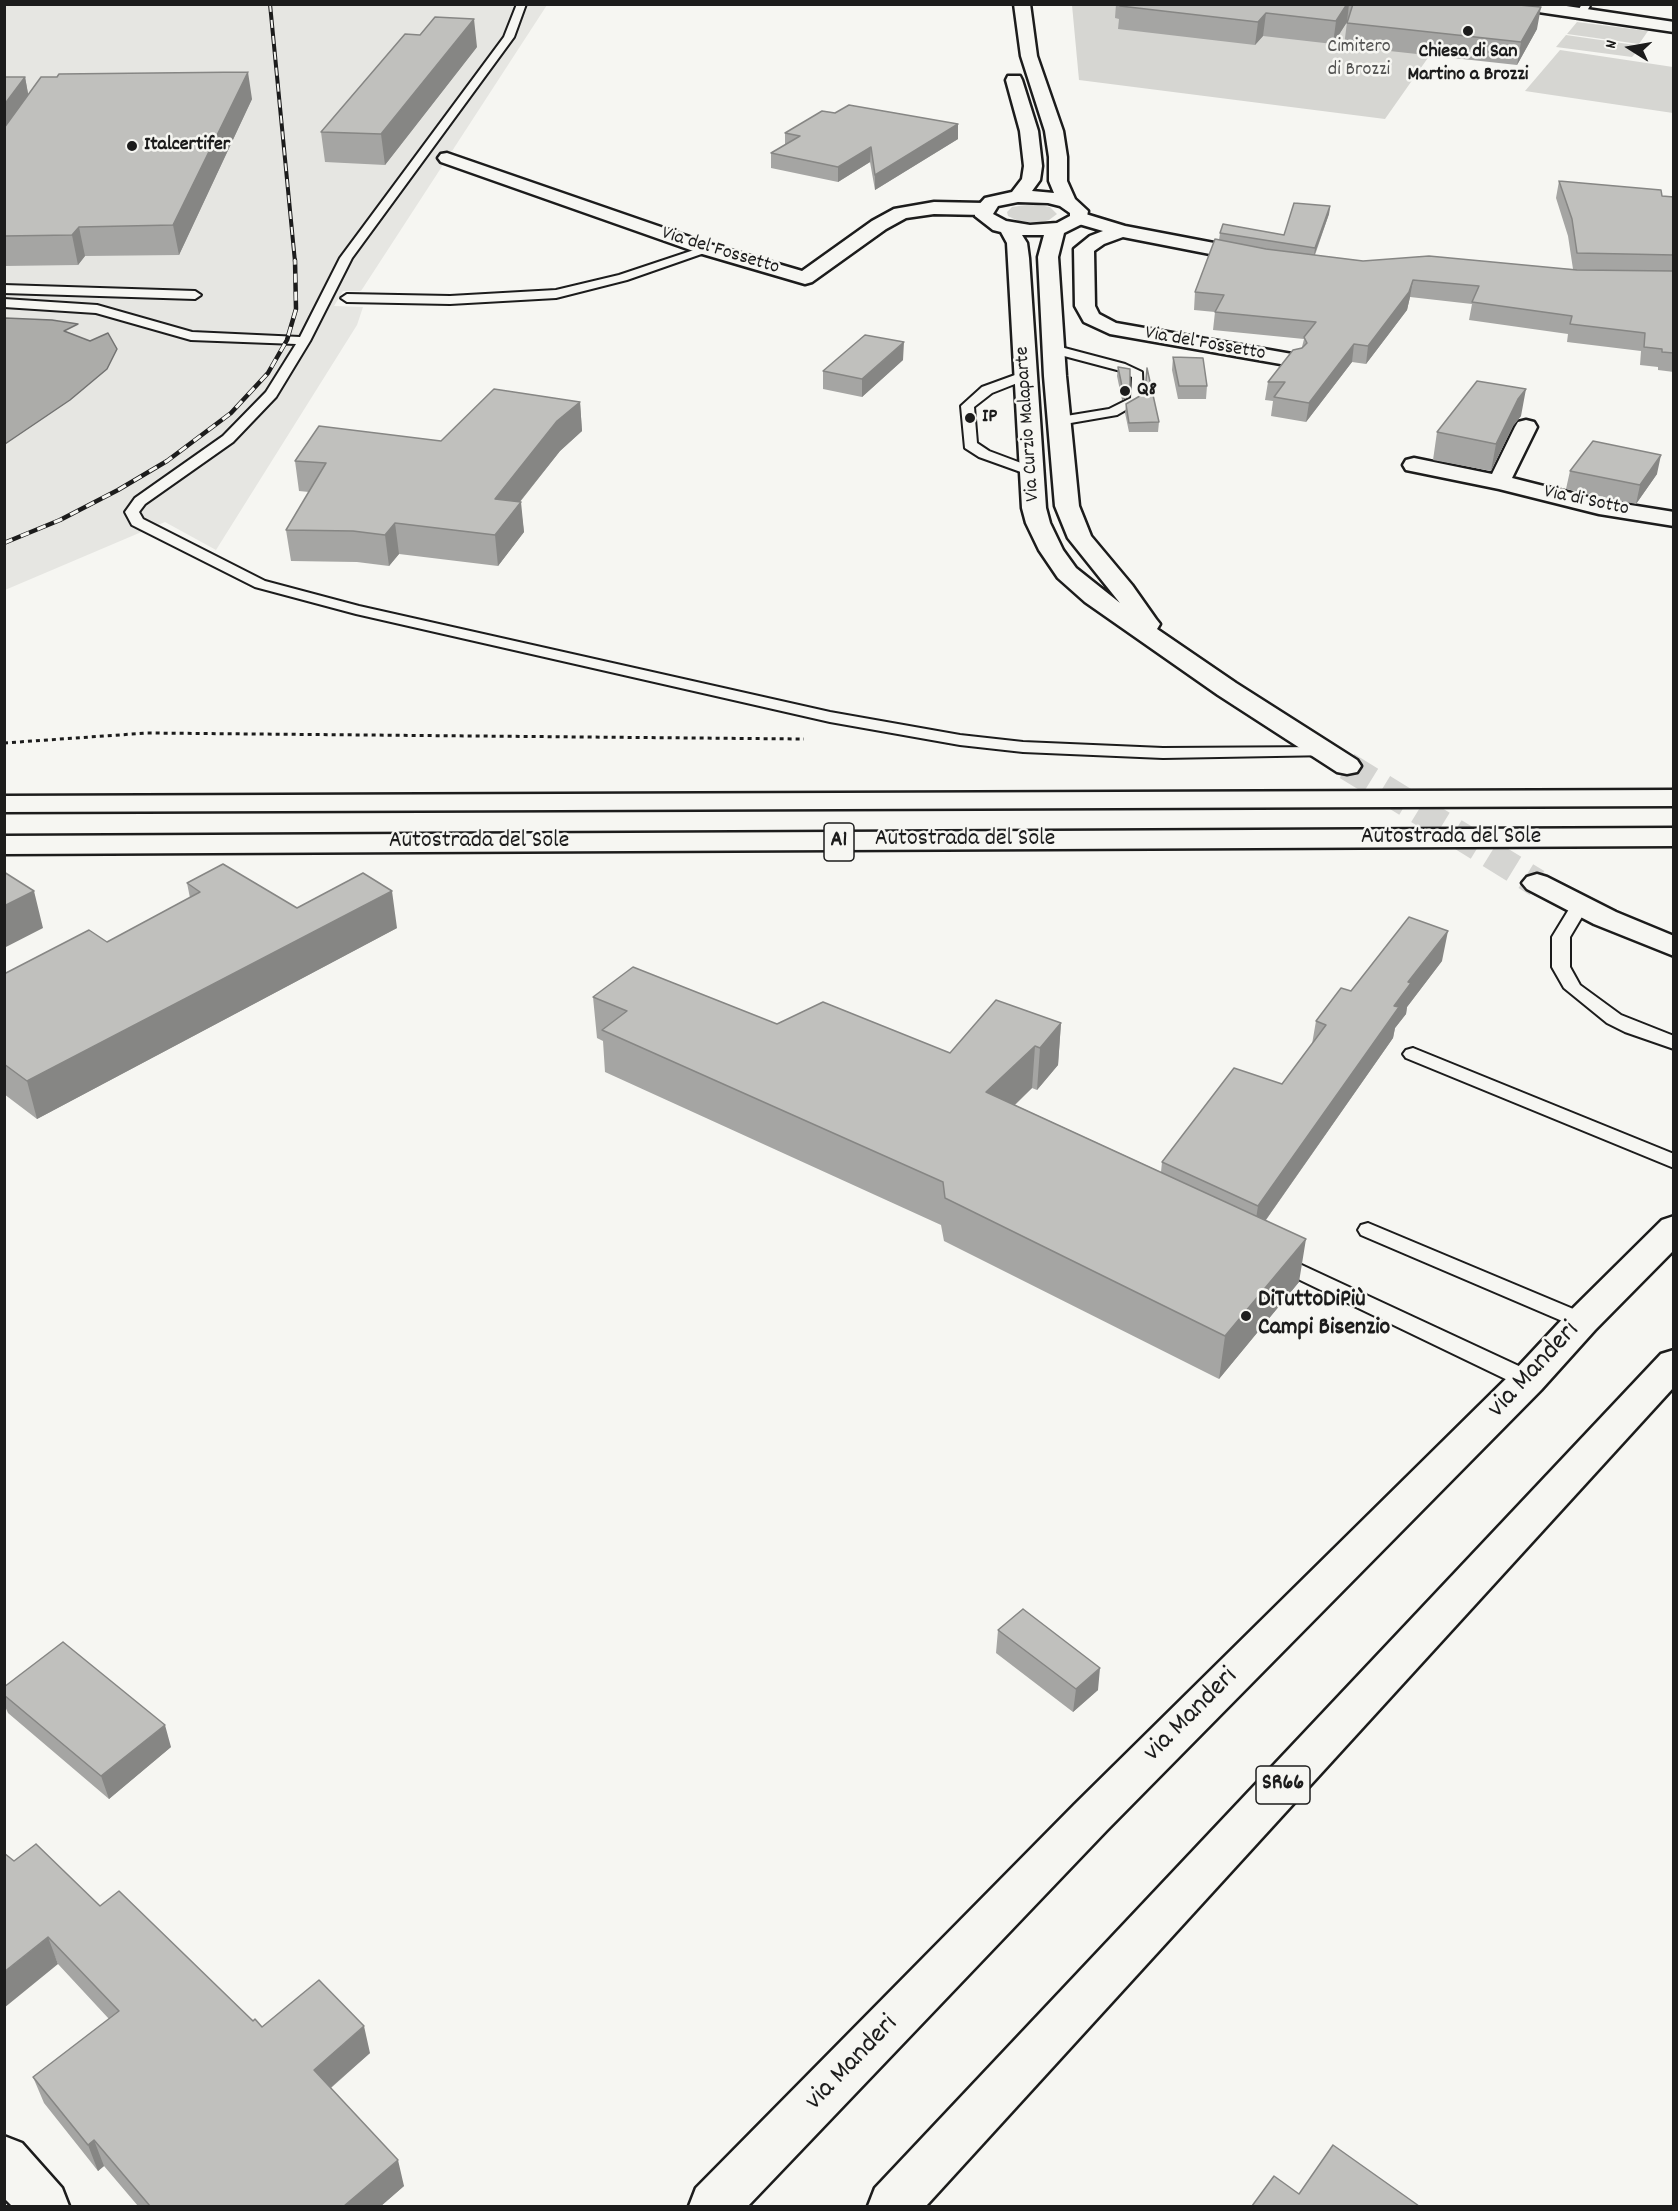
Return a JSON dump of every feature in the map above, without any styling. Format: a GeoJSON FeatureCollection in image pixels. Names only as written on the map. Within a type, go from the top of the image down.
{"type":"FeatureCollection","features":[{"type":"Feature","properties":{"kind":"main road"},"geometry":{"type":"LineString","coordinates":[[1022,4],[1029,56],[1054,131],[1058,157],[1058,181],[1067,202]]}},
{"type":"Feature","properties":{"kind":"main road"},"geometry":{"type":"LineString","coordinates":[[1518,4],[1584,9],[1674,27]]}},
{"type":"Feature","properties":{"kind":"main road"},"geometry":{"type":"LineString","coordinates":[[1010,68],[1029,131],[1033,166],[1031,180],[1018,196]]}},
{"type":"Feature","properties":{"kind":"main road","name":"Via del Fossetto"},"geometry":{"type":"LineString","coordinates":[[447,158],[706,249],[805,278],[879,225],[900,213],[921,208],[984,209]]}},
{"type":"Feature","properties":{"kind":"main road"},"geometry":{"type":"LineString","coordinates":[[1039,196],[1067,202],[1079,211],[1079,218],[1055,230],[1030,231],[1008,228],[988,220],[983,213],[984,209],[999,199],[1039,196]]}},
{"type":"Feature","properties":{"kind":"main road"},"geometry":{"type":"LineString","coordinates":[[1079,218],[1122,231],[1275,260]]}},
{"type":"Feature","properties":{"kind":"main road","name":"Via Curzio Malaparte"},"geometry":{"type":"LineString","coordinates":[[1008,228],[1017,243],[1019,258],[1034,508],[1038,523],[1051,550],[1067,573],[1094,597],[1227,688],[1337,759]]}},
{"type":"Feature","properties":{"kind":"main road","name":"Via Curzio Malaparte"},"geometry":{"type":"LineString","coordinates":[[1055,230],[1048,257],[1053,349],[1067,506],[1080,538],[1123,590],[1158,640]]}},
{"type":"Feature","properties":{"kind":"main road","name":"Via del Fossetto"},"geometry":{"type":"LineString","coordinates":[[1122,231],[1097,240],[1084,249],[1085,306],[1091,318],[1110,328],[1292,360]]}},
{"type":"Feature","properties":{"kind":"main road"},"geometry":{"type":"LineString","coordinates":[[1499,482],[1527,427]]}},
{"type":"Feature","properties":{"kind":"main road","name":"Via di Sotto"},"geometry":{"type":"LineString","coordinates":[[1414,465],[1499,482],[1599,507],[1674,519]]}},
{"type":"Feature","properties":{"kind":"main road","name":"Autostrada del Sole"},"geometry":{"type":"LineString","coordinates":[[4,804],[1674,798]]}},
{"type":"Feature","properties":{"kind":"main road","name":"Autostrada del Sole"},"geometry":{"type":"LineString","coordinates":[[4,845],[1674,837]]}},
{"type":"Feature","properties":{"kind":"main road"},"geometry":{"type":"LineString","coordinates":[[1537,882],[1580,905],[1674,947]]}},
{"type":"Feature","properties":{"kind":"main road","name":"via Manderi"},"geometry":{"type":"LineString","coordinates":[[714,2206],[1091,1818],[1528,1380],[1582,1321],[1674,1228]]}},
{"type":"Feature","properties":{"kind":"main road","name":"SR66"},"geometry":{"type":"LineString","coordinates":[[893,2206],[1674,1363]]}},
{"type":"Feature","properties":{"kind":"main road"},"geometry":{"type":"LineString","coordinates":[[4,2160],[44,2206]]}},
{"type":"Feature","properties":{"kind":"lane"},"geometry":{"type":"LineString","coordinates":[[522,4],[509,37],[345,258],[304,341],[271,394],[228,439],[140,501],[132,512],[138,522],[261,584],[356,610],[830,717],[960,740],[1023,747],[1337,759]]}},
{"type":"Feature","properties":{"kind":"lane"},"geometry":{"type":"LineString","coordinates":[[424,151],[447,158]]}},
{"type":"Feature","properties":{"kind":"lane"},"geometry":{"type":"LineString","coordinates":[[347,298],[469,300],[556,294],[623,278],[706,249]]}},
{"type":"Feature","properties":{"kind":"lane"},"geometry":{"type":"LineString","coordinates":[[4,289],[195,295]]}},
{"type":"Feature","properties":{"kind":"lane"},"geometry":{"type":"LineString","coordinates":[[4,303],[97,309],[191,336],[304,341]]}},
{"type":"Feature","properties":{"kind":"lane"},"geometry":{"type":"LineString","coordinates":[[1053,349],[1121,367],[1138,375],[1137,400],[1112,412],[1059,421]]}},
{"type":"Feature","properties":{"kind":"lane"},"geometry":{"type":"LineString","coordinates":[[1026,375],[987,390],[967,406],[970,445],[984,454],[1032,472]]}},
{"type":"Feature","properties":{"kind":"lane"},"geometry":{"type":"LineString","coordinates":[[1580,905],[1561,937],[1561,967],[1573,988],[1614,1019],[1674,1043]]}},
{"type":"Feature","properties":{"kind":"lane"},"geometry":{"type":"LineString","coordinates":[[1413,1054],[1674,1162]]}},
{"type":"Feature","properties":{"kind":"lane"},"geometry":{"type":"LineString","coordinates":[[1368,1230],[1582,1321]]}},
{"type":"Feature","properties":{"kind":"lane"},"geometry":{"type":"LineString","coordinates":[[1258,1251],[1528,1380]]}},
{"type":"Feature","properties":{"kind":"path"},"geometry":{"type":"LineString","coordinates":[[4,743],[147,733],[805,739]]}},
{"type":"Feature","properties":{"kind":"shaded area"},"geometry":{"type":"Polygon","coordinates":[[[5,5],[547,5],[361,291],[343,291],[334,306],[363,307],[357,325],[216,550],[165,522],[5,590],[5,5]]]}},
{"type":"Feature","properties":{"kind":"shaded area"},"geometry":{"type":"Polygon","coordinates":[[[5,318],[52,320],[78,324],[64,331],[90,341],[108,333],[117,349],[107,369],[70,400],[5,444],[5,318]]]}},
{"type":"Feature","properties":{"kind":"green space","name":"Cimitero di Brozzi"},"geometry":{"type":"Polygon","coordinates":[[[1072,5],[1465,5],[1385,119],[1079,80],[1072,5]]]}},
{"type":"Feature","properties":{"kind":"green space"},"geometry":{"type":"Polygon","coordinates":[[[1577,22],[1648,31],[1639,44],[1567,34],[1577,22]]]}},
{"type":"Feature","properties":{"kind":"green space"},"geometry":{"type":"Polygon","coordinates":[[[1566,35],[1642,46],[1632,57],[1556,47],[1566,35]]]}},
{"type":"Feature","properties":{"kind":"green space"},"geometry":{"type":"Polygon","coordinates":[[[1560,50],[1673,67],[1673,113],[1525,91],[1560,50]]]}},
{"type":"Feature","properties":{"kind":"green space"},"geometry":{"type":"Polygon","coordinates":[[[1033,204],[1050,207],[1057,214],[1049,220],[1038,223],[1018,221],[1008,216],[1007,212],[1012,207],[1033,204]]]}},
{"type":"Feature","properties":{"kind":"building"},"geometry":{"type":"Polygon","coordinates":[[[1122,4],[1347,4],[1336,21],[1266,13],[1258,22],[1120,6],[1122,4]]]}},
{"type":"Feature","properties":{"kind":"building"},"geometry":{"type":"Polygon","coordinates":[[[1353,4],[1508,4],[1541,7],[1521,42],[1347,23],[1353,4]]]}},
{"type":"Feature","properties":{"kind":"building"},"geometry":{"type":"Polygon","coordinates":[[[435,17],[474,19],[381,134],[321,132],[405,34],[420,35],[435,17]]]}},
{"type":"Feature","properties":{"kind":"building","name":"Italcertifer"},"geometry":{"type":"Polygon","coordinates":[[[248,72],[173,225],[79,227],[72,235],[4,236],[4,128],[41,77],[57,77],[59,74],[248,72]]]}},
{"type":"Feature","properties":{"kind":"building"},"geometry":{"type":"Polygon","coordinates":[[[4,77],[25,77],[4,105],[4,77]]]}},
{"type":"Feature","properties":{"kind":"building"},"geometry":{"type":"Polygon","coordinates":[[[849,105],[958,124],[875,175],[871,147],[838,167],[771,153],[800,136],[785,133],[822,111],[835,113],[849,105]]]}},
{"type":"Feature","properties":{"kind":"building"},"geometry":{"type":"Polygon","coordinates":[[[1559,181],[1661,190],[1662,196],[1674,197],[1674,255],[1577,253],[1572,219],[1559,181]]]}},
{"type":"Feature","properties":{"kind":"building"},"geometry":{"type":"Polygon","coordinates":[[[1294,203],[1330,206],[1315,248],[1220,233],[1223,224],[1284,235],[1294,203]]]}},
{"type":"Feature","properties":{"kind":"building"},"geometry":{"type":"Polygon","coordinates":[[[1215,239],[1266,249],[1363,261],[1429,256],[1577,270],[1674,271],[1674,353],[1644,347],[1645,333],[1570,324],[1572,316],[1472,302],[1479,286],[1413,280],[1409,292],[1368,346],[1354,344],[1309,403],[1274,397],[1285,382],[1268,382],[1293,350],[1302,348],[1307,343],[1304,337],[1316,322],[1215,312],[1224,295],[1195,292],[1215,239]]]}},
{"type":"Feature","properties":{"kind":"building"},"geometry":{"type":"Polygon","coordinates":[[[865,335],[904,342],[862,379],[823,371],[865,335]]]}},
{"type":"Feature","properties":{"kind":"building"},"geometry":{"type":"Polygon","coordinates":[[[1173,357],[1203,358],[1207,386],[1179,386],[1173,357]]]}},
{"type":"Feature","properties":{"kind":"building"},"geometry":{"type":"Polygon","coordinates":[[[1118,367],[1130,369],[1130,387],[1123,391],[1118,367]]]}},
{"type":"Feature","properties":{"kind":"building"},"geometry":{"type":"Polygon","coordinates":[[[1147,368],[1159,422],[1129,423],[1126,404],[1145,393],[1147,368]]]}},
{"type":"Feature","properties":{"kind":"building"},"geometry":{"type":"Polygon","coordinates":[[[1477,381],[1526,389],[1518,399],[1496,444],[1437,432],[1477,381]]]}},
{"type":"Feature","properties":{"kind":"building"},"geometry":{"type":"Polygon","coordinates":[[[494,389],[580,402],[557,421],[495,499],[521,502],[495,535],[395,523],[385,535],[353,531],[286,530],[326,463],[295,461],[319,426],[441,441],[494,389]]]}},
{"type":"Feature","properties":{"kind":"building"},"geometry":{"type":"Polygon","coordinates":[[[1593,441],[1661,455],[1640,485],[1570,471],[1593,441]]]}},
{"type":"Feature","properties":{"kind":"building"},"geometry":{"type":"Polygon","coordinates":[[[223,864],[297,908],[363,873],[392,891],[27,1081],[4,1064],[4,974],[89,930],[107,942],[200,892],[187,883],[223,864]]]}},
{"type":"Feature","properties":{"kind":"building"},"geometry":{"type":"Polygon","coordinates":[[[4,872],[34,891],[4,906],[4,872]]]}},
{"type":"Feature","properties":{"kind":"building"},"geometry":{"type":"Polygon","coordinates":[[[1409,917],[1448,931],[1408,982],[1411,983],[1394,1006],[1399,1007],[1258,1206],[1162,1162],[1234,1068],[1282,1084],[1326,1025],[1316,1021],[1341,988],[1351,991],[1409,917]]]}},
{"type":"Feature","properties":{"kind":"building"},"geometry":{"type":"Polygon","coordinates":[[[633,967],[777,1024],[823,1002],[950,1053],[996,1000],[1061,1023],[1040,1048],[1035,1046],[986,1092],[1306,1239],[1225,1336],[945,1198],[943,1182],[602,1030],[627,1011],[593,997],[633,967]]]}},
{"type":"Feature","properties":{"kind":"building"},"geometry":{"type":"Polygon","coordinates":[[[1023,1609],[1100,1668],[1076,1689],[998,1630],[1023,1609]]]}},
{"type":"Feature","properties":{"kind":"building"},"geometry":{"type":"Polygon","coordinates":[[[63,1642],[165,1725],[101,1776],[4,1695],[4,1687],[63,1642]]]}},
{"type":"Feature","properties":{"kind":"building"},"geometry":{"type":"Polygon","coordinates":[[[36,1844],[100,1906],[119,1891],[253,2021],[255,2019],[262,2027],[319,1980],[364,2026],[314,2070],[398,2160],[344,2206],[150,2206],[94,2140],[88,2145],[33,2077],[119,2011],[48,1937],[4,1972],[4,1853],[14,1861],[36,1844]]]}},
{"type":"Feature","properties":{"kind":"building"},"geometry":{"type":"Polygon","coordinates":[[[1333,2145],[1419,2206],[1252,2206],[1274,2176],[1299,2194],[1333,2145]]]}},
{"type":"Feature","properties":{"kind":"tunnel"},"geometry":{"type":"LineString","coordinates":[[1347,766],[1537,883]]}},
{"type":"Feature","properties":{"kind":"railway"},"geometry":{"type":"LineString","coordinates":[[270,4],[295,262]]}},
{"type":"Feature","properties":{"kind":"railway"},"geometry":{"type":"LineString","coordinates":[[4,543],[60,520],[118,490],[167,461],[231,413],[268,373],[287,340],[296,309],[295,260]]}},
{"type":"Feature","properties":{"kind":"place","name":"Chiesa di San Martino a Brozzi"},"geometry":{"type":"Point","coordinates":[1468,31]}},
{"type":"Feature","properties":{"kind":"place","name":"Italcertifer"},"geometry":{"type":"Point","coordinates":[132,146]}},
{"type":"Feature","properties":{"kind":"place","name":"Q8"},"geometry":{"type":"Point","coordinates":[1125,391]}},
{"type":"Feature","properties":{"kind":"place","name":"IP"},"geometry":{"type":"Point","coordinates":[970,418]}},
{"type":"Feature","properties":{"kind":"place","name":"DiTuttoDiPiù Campi Bisenzio"},"geometry":{"type":"Point","coordinates":[1246,1316]}}]}
